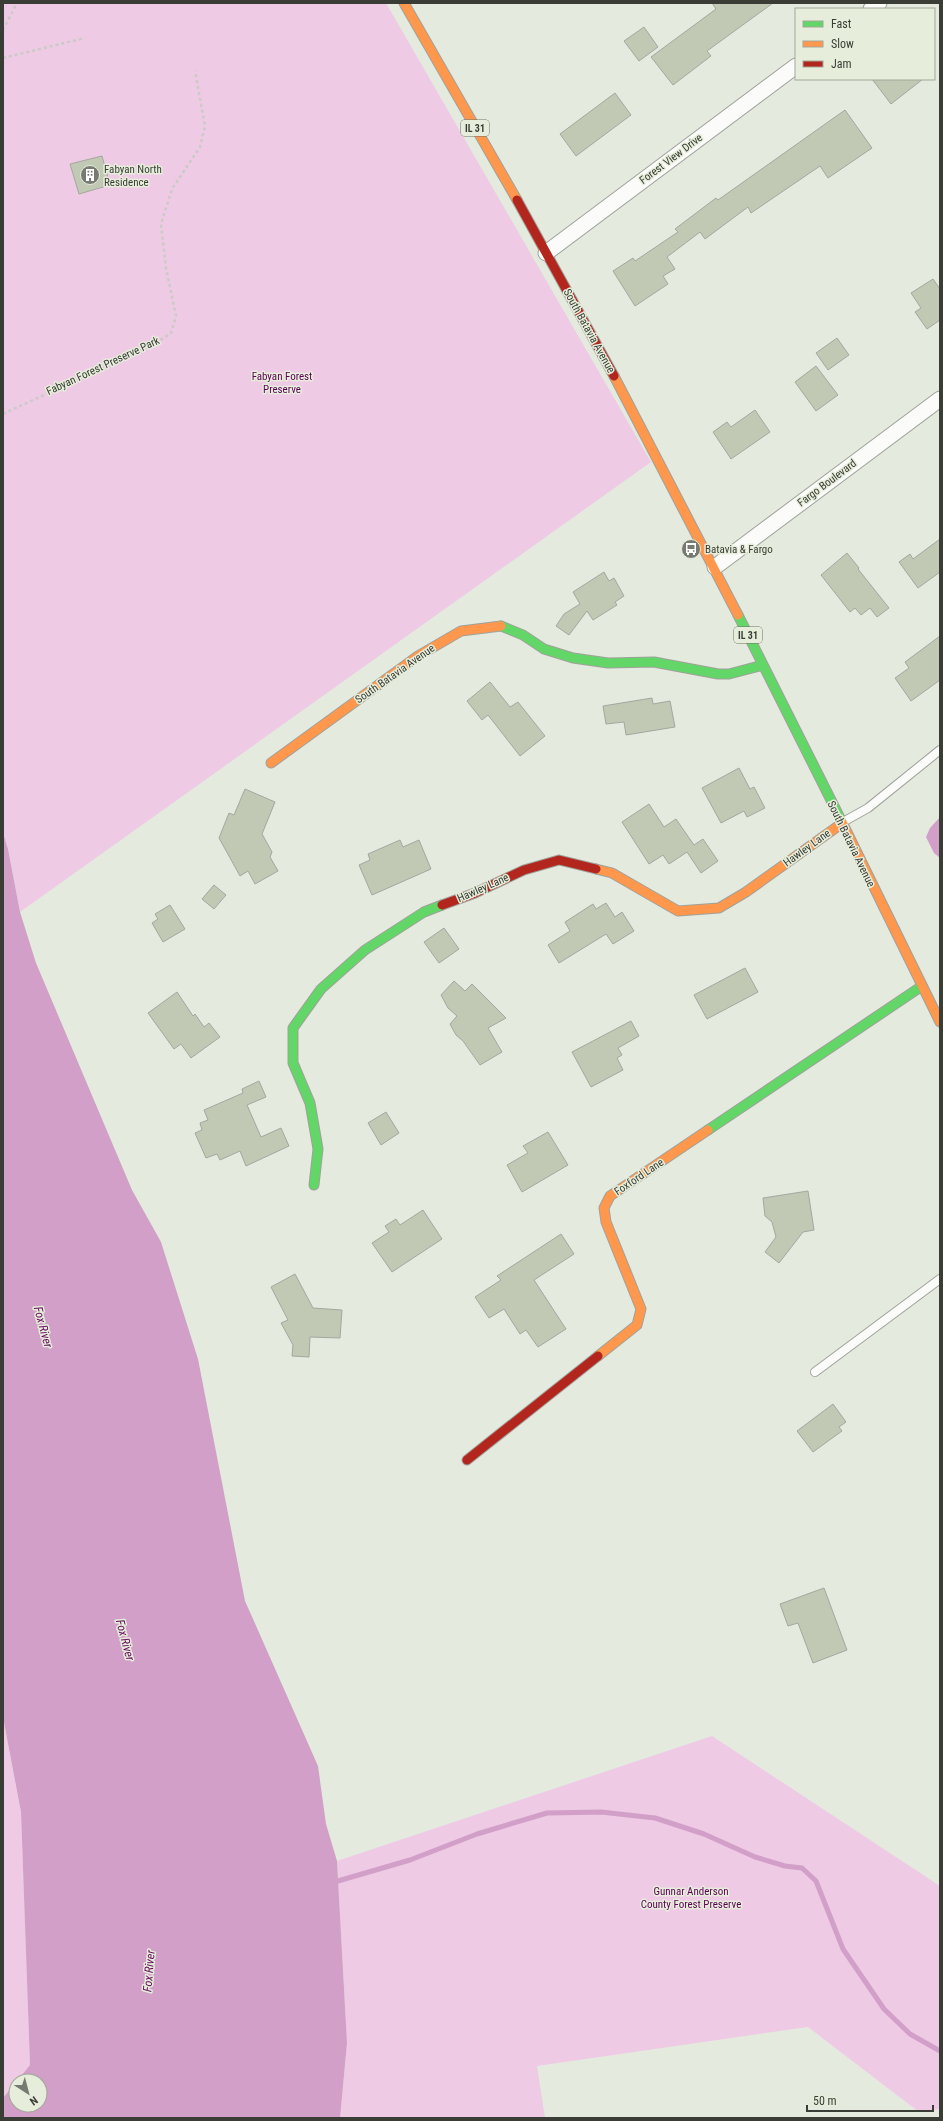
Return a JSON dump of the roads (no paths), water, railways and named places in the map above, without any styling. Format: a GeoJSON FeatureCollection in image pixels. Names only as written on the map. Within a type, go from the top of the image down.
{"type":"FeatureCollection","features":[{"type":"Feature","properties":{"kind":"street","name":"South Batavia Avenue"},"geometry":{"type":"LineString","coordinates":[[404,3],[546,253],[648,438],[715,567],[840,824],[940,1022]]}},
{"type":"Feature","properties":{"kind":"street","name":"Forest View Drive"},"geometry":{"type":"LineString","coordinates":[[546,253],[795,67]]}},
{"type":"Feature","properties":{"kind":"street","name":"Fargo Boulevard"},"geometry":{"type":"LineString","coordinates":[[715,567],[940,399]]}},
{"type":"Feature","properties":{"kind":"street","name":"South Batavia Avenue"},"geometry":{"type":"LineString","coordinates":[[272,764],[418,656],[461,631],[499,626],[524,635],[544,649],[573,658],[608,663],[654,662],[718,674],[728,674],[763,665]]}},
{"type":"Feature","properties":{"kind":"street","name":"Hawley Lane"},"geometry":{"type":"LineString","coordinates":[[314,1185],[318,1149],[310,1103],[293,1063],[293,1028],[320,989],[365,950],[424,912],[475,893],[524,870],[559,860],[612,873],[678,911],[696,911],[719,908],[746,892],[840,824]]}},
{"type":"Feature","properties":{"kind":"street","name":"Foxford Lane"},"geometry":{"type":"LineString","coordinates":[[467,1460],[637,1325],[640,1314],[639,1301],[606,1222],[604,1208],[610,1196],[922,986]]}},
{"type":"Feature","properties":{"kind":"lane"},"geometry":{"type":"LineString","coordinates":[[840,824],[868,808],[940,750]]}},
{"type":"Feature","properties":{"kind":"lane"},"geometry":{"type":"LineString","coordinates":[[815,1372],[940,1279]]}},
{"type":"Feature","properties":{"kind":"water"},"geometry":{"type":"Polygon","coordinates":[[[940,817],[940,858],[934,853],[926,837],[930,828],[940,817]]]}},
{"type":"Feature","properties":{"kind":"water","name":"Fox River"},"geometry":{"type":"Polygon","coordinates":[[[3,833],[8,849],[20,912],[36,963],[132,1190],[161,1242],[198,1359],[245,1601],[318,1766],[326,1824],[337,1861],[347,2043],[340,2118],[3,2118],[3,2098],[8,2092],[8,2113],[48,2113],[48,2073],[24,2073],[30,2065],[21,1812],[3,1717],[3,833]]]}},
{"type":"Feature","properties":{"kind":"waterway"},"geometry":{"type":"LineString","coordinates":[[331,1883],[410,1860],[477,1834],[547,1813],[601,1812],[655,1818],[704,1834],[755,1857],[785,1866],[802,1868],[816,1881],[843,1949],[884,2009],[910,2034],[940,2051]]}},
{"type":"Feature","properties":{"kind":"place","name":"Fabyan North Residence"},"geometry":{"type":"Point","coordinates":[90,175]}},
{"type":"Feature","properties":{"kind":"place","name":"Batavia & Fargo"},"geometry":{"type":"Point","coordinates":[691,549]}},
{"type":"Feature","properties":{"kind":"park label","name":"Fabyan Forest Preserve"},"geometry":{"type":"Point","coordinates":[282,382]}},
{"type":"Feature","properties":{"kind":"park label","name":"Gunnar Anderson County Forest Preserve"},"geometry":{"type":"Point","coordinates":[691,1897]}}]}
